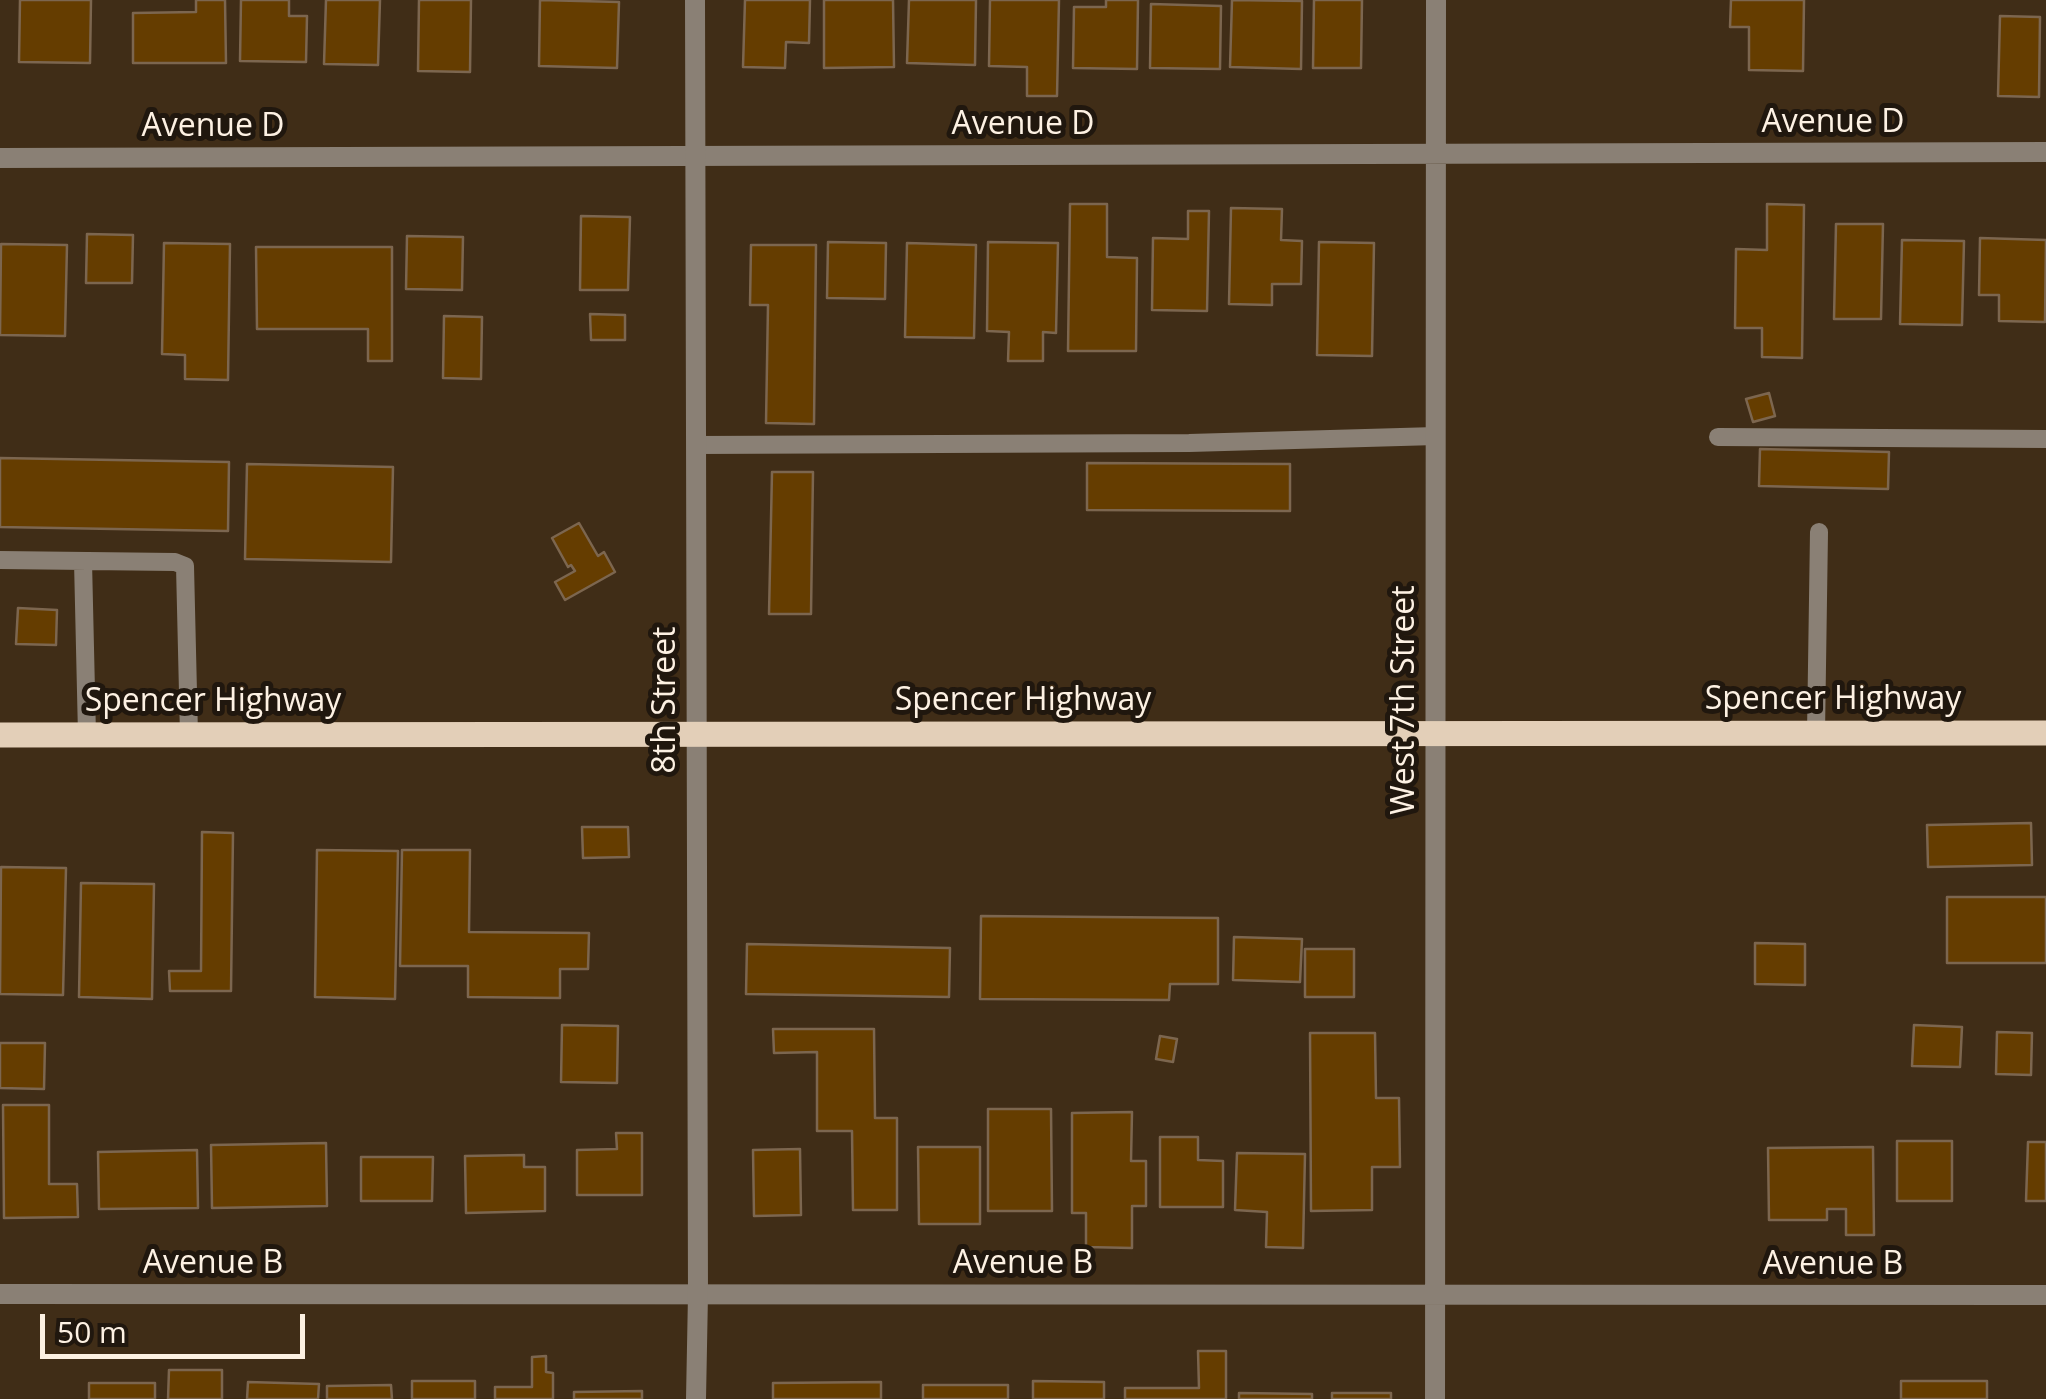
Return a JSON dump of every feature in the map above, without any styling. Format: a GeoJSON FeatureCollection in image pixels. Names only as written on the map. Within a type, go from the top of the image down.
{"type":"FeatureCollection","features":[{"type":"Feature","properties":{"kind":"main road","name":"Spencer Highway"},"geometry":{"type":"LineString","coordinates":[[0,735],[2046,733]]}},
{"type":"Feature","properties":{"kind":"street","name":"8th Street"},"geometry":{"type":"LineString","coordinates":[[695,0],[696,1399]]}},
{"type":"Feature","properties":{"kind":"street","name":"West 7th Street"},"geometry":{"type":"LineString","coordinates":[[1435,1399],[1436,0]]}},
{"type":"Feature","properties":{"kind":"street","name":"Avenue D"},"geometry":{"type":"LineString","coordinates":[[0,158],[2046,152]]}},
{"type":"Feature","properties":{"kind":"street","name":"Avenue B"},"geometry":{"type":"LineString","coordinates":[[0,1294],[2046,1295]]}},
{"type":"Feature","properties":{"kind":"lane"},"geometry":{"type":"LineString","coordinates":[[696,446],[1189,443],[1436,436]]}},
{"type":"Feature","properties":{"kind":"lane"},"geometry":{"type":"LineString","coordinates":[[1718,438],[2046,439]]}},
{"type":"Feature","properties":{"kind":"lane"},"geometry":{"type":"LineString","coordinates":[[1816,733],[1819,532]]}},
{"type":"Feature","properties":{"kind":"lane"},"geometry":{"type":"LineString","coordinates":[[0,560],[175,562],[185,566],[188,735]]}},
{"type":"Feature","properties":{"kind":"lane"},"geometry":{"type":"LineString","coordinates":[[84,561],[86,735]]}},
{"type":"Feature","properties":{"kind":"building"},"geometry":{"type":"Polygon","coordinates":[[[20,0],[91,0],[90,63],[19,62],[20,0]]]}},
{"type":"Feature","properties":{"kind":"building"},"geometry":{"type":"Polygon","coordinates":[[[196,0],[225,0],[226,63],[133,63],[133,13],[196,12],[196,0]]]}},
{"type":"Feature","properties":{"kind":"building"},"geometry":{"type":"Polygon","coordinates":[[[241,0],[289,0],[289,16],[307,16],[306,62],[240,61],[241,0]]]}},
{"type":"Feature","properties":{"kind":"building"},"geometry":{"type":"Polygon","coordinates":[[[326,0],[380,0],[378,65],[324,64],[326,0]]]}},
{"type":"Feature","properties":{"kind":"building"},"geometry":{"type":"Polygon","coordinates":[[[419,0],[471,0],[470,72],[418,71],[419,0]]]}},
{"type":"Feature","properties":{"kind":"building"},"geometry":{"type":"Polygon","coordinates":[[[540,0],[619,2],[617,68],[539,66],[540,0]]]}},
{"type":"Feature","properties":{"kind":"building"},"geometry":{"type":"Polygon","coordinates":[[[745,0],[810,0],[809,43],[786,42],[785,68],[743,67],[745,0]]]}},
{"type":"Feature","properties":{"kind":"building"},"geometry":{"type":"Polygon","coordinates":[[[824,0],[893,0],[894,67],[824,68],[824,0]]]}},
{"type":"Feature","properties":{"kind":"building"},"geometry":{"type":"Polygon","coordinates":[[[909,0],[976,0],[975,65],[907,63],[909,0]]]}},
{"type":"Feature","properties":{"kind":"building"},"geometry":{"type":"Polygon","coordinates":[[[990,0],[1059,0],[1057,96],[1027,96],[1027,67],[989,66],[990,0]]]}},
{"type":"Feature","properties":{"kind":"building"},"geometry":{"type":"Polygon","coordinates":[[[1106,0],[1138,0],[1137,69],[1073,68],[1074,7],[1106,7],[1106,0]]]}},
{"type":"Feature","properties":{"kind":"building"},"geometry":{"type":"Polygon","coordinates":[[[1232,0],[1302,1],[1301,69],[1230,67],[1232,0]]]}},
{"type":"Feature","properties":{"kind":"building"},"geometry":{"type":"Polygon","coordinates":[[[1314,0],[1362,0],[1361,68],[1313,68],[1314,0]]]}},
{"type":"Feature","properties":{"kind":"building"},"geometry":{"type":"Polygon","coordinates":[[[1731,0],[1804,0],[1803,71],[1749,70],[1749,27],[1730,27],[1731,0]]]}},
{"type":"Feature","properties":{"kind":"building"},"geometry":{"type":"Polygon","coordinates":[[[1151,4],[1221,6],[1220,69],[1150,68],[1151,4]]]}},
{"type":"Feature","properties":{"kind":"building"},"geometry":{"type":"Polygon","coordinates":[[[2000,16],[2040,17],[2039,97],[1998,96],[2000,16]]]}},
{"type":"Feature","properties":{"kind":"building"},"geometry":{"type":"Polygon","coordinates":[[[1070,204],[1107,204],[1107,257],[1137,258],[1136,351],[1068,351],[1070,204]]]}},
{"type":"Feature","properties":{"kind":"building"},"geometry":{"type":"Polygon","coordinates":[[[1767,204],[1804,205],[1802,358],[1762,357],[1762,328],[1735,328],[1736,249],[1767,250],[1767,204]]]}},
{"type":"Feature","properties":{"kind":"building"},"geometry":{"type":"Polygon","coordinates":[[[1231,208],[1282,209],[1281,240],[1302,241],[1301,284],[1272,284],[1272,305],[1229,304],[1231,208]]]}},
{"type":"Feature","properties":{"kind":"building"},"geometry":{"type":"Polygon","coordinates":[[[1188,211],[1209,211],[1207,311],[1152,310],[1153,238],[1188,239],[1188,211]]]}},
{"type":"Feature","properties":{"kind":"building"},"geometry":{"type":"Polygon","coordinates":[[[581,216],[630,217],[628,290],[580,290],[581,216]]]}},
{"type":"Feature","properties":{"kind":"building"},"geometry":{"type":"Polygon","coordinates":[[[1836,224],[1883,224],[1881,319],[1834,319],[1836,224]]]}},
{"type":"Feature","properties":{"kind":"building"},"geometry":{"type":"Polygon","coordinates":[[[87,234],[133,235],[132,283],[86,283],[87,234]]]}},
{"type":"Feature","properties":{"kind":"building"},"geometry":{"type":"Polygon","coordinates":[[[407,236],[463,237],[462,290],[406,289],[407,236]]]}},
{"type":"Feature","properties":{"kind":"building"},"geometry":{"type":"Polygon","coordinates":[[[1980,238],[2046,240],[2045,322],[1999,321],[1999,295],[1979,295],[1980,238]]]}},
{"type":"Feature","properties":{"kind":"building"},"geometry":{"type":"Polygon","coordinates":[[[1902,240],[1964,241],[1962,325],[1900,324],[1902,240]]]}},
{"type":"Feature","properties":{"kind":"building"},"geometry":{"type":"Polygon","coordinates":[[[828,242],[886,243],[885,299],[827,298],[828,242]]]}},
{"type":"Feature","properties":{"kind":"building"},"geometry":{"type":"Polygon","coordinates":[[[988,242],[1058,243],[1056,333],[1043,332],[1043,361],[1008,361],[1009,332],[987,331],[988,242]]]}},
{"type":"Feature","properties":{"kind":"building"},"geometry":{"type":"Polygon","coordinates":[[[1319,242],[1374,243],[1372,356],[1317,355],[1319,242]]]}},
{"type":"Feature","properties":{"kind":"building"},"geometry":{"type":"Polygon","coordinates":[[[164,243],[230,244],[228,380],[185,379],[185,355],[162,354],[164,243]]]}},
{"type":"Feature","properties":{"kind":"building"},"geometry":{"type":"Polygon","coordinates":[[[907,243],[976,245],[974,338],[905,337],[907,243]]]}},
{"type":"Feature","properties":{"kind":"building"},"geometry":{"type":"Polygon","coordinates":[[[1,244],[67,245],[65,336],[0,335],[1,244]]]}},
{"type":"Feature","properties":{"kind":"building"},"geometry":{"type":"Polygon","coordinates":[[[751,245],[816,245],[814,424],[766,423],[768,305],[750,305],[751,245]]]}},
{"type":"Feature","properties":{"kind":"building"},"geometry":{"type":"Polygon","coordinates":[[[256,247],[392,247],[392,361],[368,361],[368,329],[257,329],[256,247]]]}},
{"type":"Feature","properties":{"kind":"building"},"geometry":{"type":"Polygon","coordinates":[[[590,314],[625,315],[625,340],[591,340],[590,314]]]}},
{"type":"Feature","properties":{"kind":"building"},"geometry":{"type":"Polygon","coordinates":[[[444,316],[482,317],[481,379],[443,378],[444,316]]]}},
{"type":"Feature","properties":{"kind":"building"},"geometry":{"type":"Polygon","coordinates":[[[1769,393],[1775,416],[1753,422],[1746,399],[1769,393]]]}},
{"type":"Feature","properties":{"kind":"building"},"geometry":{"type":"Polygon","coordinates":[[[1760,449],[1889,452],[1888,489],[1759,486],[1760,449]]]}},
{"type":"Feature","properties":{"kind":"building"},"geometry":{"type":"Polygon","coordinates":[[[0,458],[229,462],[228,531],[0,527],[0,458]]]}},
{"type":"Feature","properties":{"kind":"building"},"geometry":{"type":"Polygon","coordinates":[[[1087,463],[1290,464],[1290,511],[1087,510],[1087,463]]]}},
{"type":"Feature","properties":{"kind":"building"},"geometry":{"type":"Polygon","coordinates":[[[247,464],[393,467],[391,562],[245,559],[247,464]]]}},
{"type":"Feature","properties":{"kind":"building"},"geometry":{"type":"Polygon","coordinates":[[[772,472],[813,472],[811,614],[769,614],[772,472]]]}},
{"type":"Feature","properties":{"kind":"building"},"geometry":{"type":"Polygon","coordinates":[[[579,523],[598,556],[604,552],[615,572],[565,600],[555,582],[575,571],[571,565],[568,567],[552,538],[579,523]]]}},
{"type":"Feature","properties":{"kind":"building"},"geometry":{"type":"Polygon","coordinates":[[[18,608],[57,610],[56,645],[16,644],[18,608]]]}},
{"type":"Feature","properties":{"kind":"building"},"geometry":{"type":"Polygon","coordinates":[[[2031,823],[2032,865],[1928,867],[1927,825],[2031,823]]]}},
{"type":"Feature","properties":{"kind":"building"},"geometry":{"type":"Polygon","coordinates":[[[582,827],[628,827],[629,857],[583,858],[582,827]]]}},
{"type":"Feature","properties":{"kind":"building"},"geometry":{"type":"Polygon","coordinates":[[[202,832],[233,833],[231,991],[170,991],[169,971],[201,971],[202,832]]]}},
{"type":"Feature","properties":{"kind":"building"},"geometry":{"type":"Polygon","coordinates":[[[317,850],[398,851],[395,999],[315,997],[317,850]]]}},
{"type":"Feature","properties":{"kind":"building"},"geometry":{"type":"Polygon","coordinates":[[[402,850],[470,850],[469,932],[589,933],[588,969],[560,969],[560,998],[468,997],[468,966],[400,966],[402,850]]]}},
{"type":"Feature","properties":{"kind":"building"},"geometry":{"type":"Polygon","coordinates":[[[1,867],[66,868],[63,995],[0,994],[1,867]]]}},
{"type":"Feature","properties":{"kind":"building"},"geometry":{"type":"Polygon","coordinates":[[[81,883],[154,884],[152,999],[79,997],[81,883]]]}},
{"type":"Feature","properties":{"kind":"building"},"geometry":{"type":"Polygon","coordinates":[[[1947,897],[2046,897],[2046,963],[1947,963],[1947,897]]]}},
{"type":"Feature","properties":{"kind":"building"},"geometry":{"type":"Polygon","coordinates":[[[981,916],[1218,918],[1218,984],[1170,984],[1169,1000],[980,999],[981,916]]]}},
{"type":"Feature","properties":{"kind":"building"},"geometry":{"type":"Polygon","coordinates":[[[1234,937],[1302,939],[1300,982],[1233,980],[1234,937]]]}},
{"type":"Feature","properties":{"kind":"building"},"geometry":{"type":"Polygon","coordinates":[[[1755,943],[1805,944],[1805,985],[1755,984],[1755,943]]]}},
{"type":"Feature","properties":{"kind":"building"},"geometry":{"type":"Polygon","coordinates":[[[747,944],[950,948],[949,997],[746,994],[747,944]]]}},
{"type":"Feature","properties":{"kind":"building"},"geometry":{"type":"Polygon","coordinates":[[[1305,949],[1354,949],[1354,997],[1305,997],[1305,949]]]}},
{"type":"Feature","properties":{"kind":"building"},"geometry":{"type":"Polygon","coordinates":[[[562,1025],[618,1026],[617,1083],[561,1082],[562,1025]]]}},
{"type":"Feature","properties":{"kind":"building"},"geometry":{"type":"Polygon","coordinates":[[[1914,1025],[1962,1027],[1960,1067],[1912,1066],[1914,1025]]]}},
{"type":"Feature","properties":{"kind":"building"},"geometry":{"type":"Polygon","coordinates":[[[773,1029],[874,1029],[875,1118],[897,1118],[897,1210],[853,1210],[852,1131],[817,1131],[817,1052],[774,1053],[773,1029]]]}},
{"type":"Feature","properties":{"kind":"building"},"geometry":{"type":"Polygon","coordinates":[[[1997,1032],[2032,1033],[2031,1075],[1996,1074],[1997,1032]]]}},
{"type":"Feature","properties":{"kind":"building"},"geometry":{"type":"Polygon","coordinates":[[[1310,1033],[1375,1033],[1376,1098],[1399,1098],[1400,1167],[1372,1167],[1372,1210],[1311,1211],[1310,1033]]]}},
{"type":"Feature","properties":{"kind":"building"},"geometry":{"type":"Polygon","coordinates":[[[1160,1036],[1177,1039],[1173,1062],[1156,1059],[1160,1036]]]}},
{"type":"Feature","properties":{"kind":"building"},"geometry":{"type":"Polygon","coordinates":[[[0,1043],[45,1043],[44,1089],[0,1088],[0,1043]]]}},
{"type":"Feature","properties":{"kind":"building"},"geometry":{"type":"Polygon","coordinates":[[[3,1105],[49,1105],[49,1184],[77,1184],[78,1217],[4,1218],[3,1105]]]}},
{"type":"Feature","properties":{"kind":"building"},"geometry":{"type":"Polygon","coordinates":[[[988,1109],[1051,1109],[1052,1211],[988,1211],[988,1109]]]}},
{"type":"Feature","properties":{"kind":"building"},"geometry":{"type":"Polygon","coordinates":[[[1132,1112],[1131,1161],[1146,1161],[1146,1206],[1132,1206],[1132,1248],[1086,1247],[1086,1213],[1072,1213],[1072,1113],[1132,1112]]]}},
{"type":"Feature","properties":{"kind":"building"},"geometry":{"type":"Polygon","coordinates":[[[616,1133],[642,1133],[642,1195],[577,1195],[577,1150],[617,1149],[616,1133]]]}},
{"type":"Feature","properties":{"kind":"building"},"geometry":{"type":"Polygon","coordinates":[[[1160,1137],[1198,1137],[1198,1160],[1223,1161],[1223,1207],[1160,1207],[1160,1137]]]}},
{"type":"Feature","properties":{"kind":"building"},"geometry":{"type":"Polygon","coordinates":[[[1897,1141],[1952,1141],[1952,1201],[1897,1201],[1897,1141]]]}},
{"type":"Feature","properties":{"kind":"building"},"geometry":{"type":"Polygon","coordinates":[[[2028,1142],[2046,1142],[2046,1201],[2026,1201],[2028,1142]]]}},
{"type":"Feature","properties":{"kind":"building"},"geometry":{"type":"Polygon","coordinates":[[[326,1143],[327,1206],[212,1208],[211,1145],[326,1143]]]}},
{"type":"Feature","properties":{"kind":"building"},"geometry":{"type":"Polygon","coordinates":[[[918,1147],[980,1147],[980,1224],[919,1224],[918,1147]]]}},
{"type":"Feature","properties":{"kind":"building"},"geometry":{"type":"Polygon","coordinates":[[[1873,1147],[1874,1235],[1846,1235],[1846,1209],[1827,1209],[1827,1220],[1769,1220],[1768,1148],[1873,1147]]]}},
{"type":"Feature","properties":{"kind":"building"},"geometry":{"type":"Polygon","coordinates":[[[800,1149],[801,1215],[754,1216],[753,1150],[800,1149]]]}},
{"type":"Feature","properties":{"kind":"building"},"geometry":{"type":"Polygon","coordinates":[[[197,1150],[198,1208],[99,1209],[98,1152],[197,1150]]]}},
{"type":"Feature","properties":{"kind":"building"},"geometry":{"type":"Polygon","coordinates":[[[1237,1153],[1305,1154],[1303,1248],[1266,1247],[1267,1212],[1235,1210],[1237,1153]]]}},
{"type":"Feature","properties":{"kind":"building"},"geometry":{"type":"Polygon","coordinates":[[[524,1155],[524,1167],[545,1167],[545,1211],[466,1213],[465,1156],[524,1155]]]}},
{"type":"Feature","properties":{"kind":"building"},"geometry":{"type":"Polygon","coordinates":[[[361,1157],[433,1157],[432,1201],[361,1201],[361,1157]]]}},
{"type":"Feature","properties":{"kind":"building"},"geometry":{"type":"Polygon","coordinates":[[[1198,1351],[1226,1351],[1226,1399],[1125,1399],[1125,1388],[1199,1388],[1198,1351]]]}},
{"type":"Feature","properties":{"kind":"building"},"geometry":{"type":"Polygon","coordinates":[[[546,1356],[546,1372],[553,1373],[553,1399],[495,1399],[495,1387],[532,1387],[532,1357],[546,1356]]]}},
{"type":"Feature","properties":{"kind":"building"},"geometry":{"type":"Polygon","coordinates":[[[169,1370],[222,1370],[222,1399],[168,1399],[169,1370]]]}},
{"type":"Feature","properties":{"kind":"building"},"geometry":{"type":"Polygon","coordinates":[[[412,1381],[475,1381],[475,1399],[412,1399],[412,1381]]]}},
{"type":"Feature","properties":{"kind":"building"},"geometry":{"type":"Polygon","coordinates":[[[1033,1381],[1104,1382],[1104,1399],[1033,1399],[1033,1381]]]}},
{"type":"Feature","properties":{"kind":"building"},"geometry":{"type":"Polygon","coordinates":[[[1901,1381],[1987,1381],[1987,1399],[1901,1399],[1901,1381]]]}},
{"type":"Feature","properties":{"kind":"building"},"geometry":{"type":"Polygon","coordinates":[[[248,1382],[319,1384],[318,1399],[247,1399],[248,1382]]]}},
{"type":"Feature","properties":{"kind":"building"},"geometry":{"type":"Polygon","coordinates":[[[881,1382],[881,1399],[773,1399],[773,1383],[881,1382]]]}},
{"type":"Feature","properties":{"kind":"building"},"geometry":{"type":"Polygon","coordinates":[[[89,1383],[155,1383],[155,1399],[89,1399],[89,1383]]]}},
{"type":"Feature","properties":{"kind":"building"},"geometry":{"type":"Polygon","coordinates":[[[391,1385],[392,1399],[327,1399],[327,1386],[391,1385]]]}},
{"type":"Feature","properties":{"kind":"building"},"geometry":{"type":"Polygon","coordinates":[[[923,1385],[1008,1385],[1008,1399],[923,1399],[923,1385]]]}},
{"type":"Feature","properties":{"kind":"building"},"geometry":{"type":"Polygon","coordinates":[[[642,1391],[642,1399],[574,1399],[574,1392],[642,1391]]]}},
{"type":"Feature","properties":{"kind":"building"},"geometry":{"type":"Polygon","coordinates":[[[1239,1393],[1312,1394],[1312,1399],[1239,1399],[1239,1393]]]}},
{"type":"Feature","properties":{"kind":"building"},"geometry":{"type":"Polygon","coordinates":[[[1332,1393],[1391,1393],[1391,1399],[1332,1399],[1332,1393]]]}}]}
